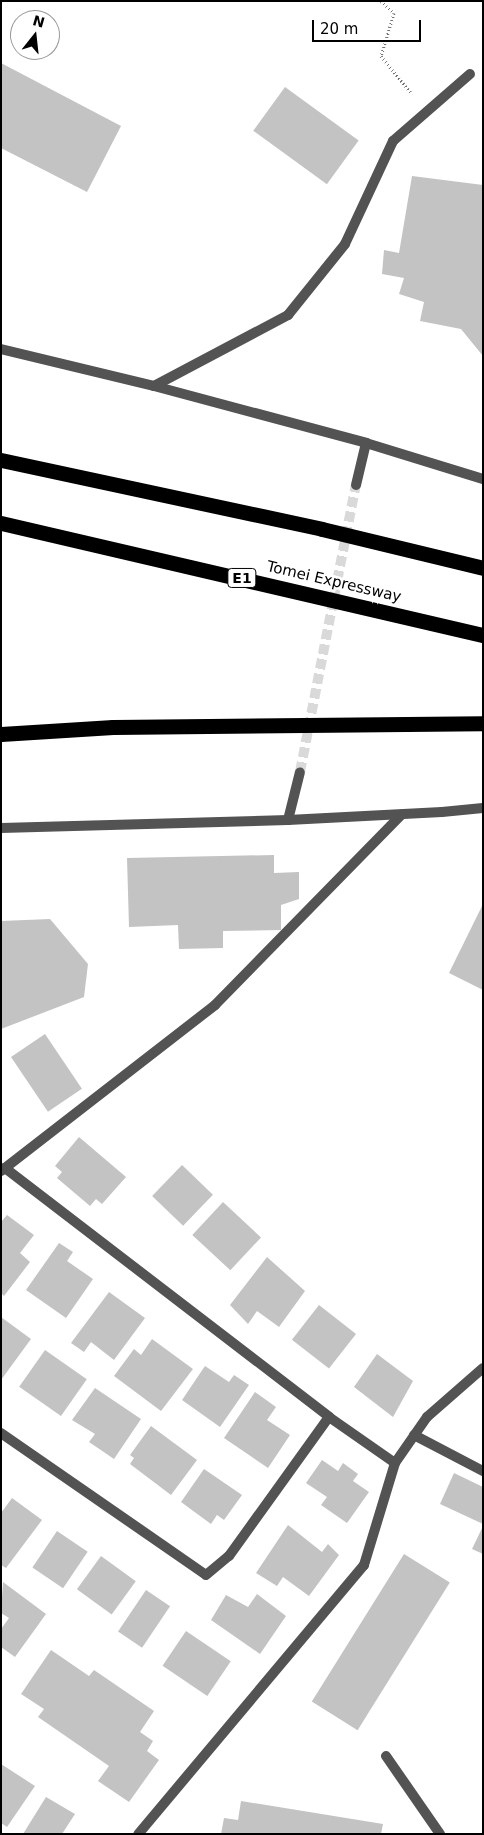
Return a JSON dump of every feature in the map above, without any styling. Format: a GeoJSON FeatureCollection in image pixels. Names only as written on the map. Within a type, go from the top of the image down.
{"type":"FeatureCollection","features":[{"type":"Feature","properties":{"kind":"highway"},"geometry":{"type":"LineString","coordinates":[[1,460],[322,530],[483,568]]}},
{"type":"Feature","properties":{"kind":"highway","name":"Tomei Expressway"},"geometry":{"type":"LineString","coordinates":[[1,523],[483,635]]}},
{"type":"Feature","properties":{"kind":"highway"},"geometry":{"type":"LineString","coordinates":[[1,734],[113,727],[483,723]]}},
{"type":"Feature","properties":{"kind":"street"},"geometry":{"type":"LineString","coordinates":[[154,386],[288,315],[345,244],[393,141],[470,74]]}},
{"type":"Feature","properties":{"kind":"street"},"geometry":{"type":"LineString","coordinates":[[1,349],[154,386],[366,443],[483,479]]}},
{"type":"Feature","properties":{"kind":"street"},"geometry":{"type":"LineString","coordinates":[[356,485],[366,443]]}},
{"type":"Feature","properties":{"kind":"street"},"geometry":{"type":"LineString","coordinates":[[288,820],[300,772]]}},
{"type":"Feature","properties":{"kind":"street"},"geometry":{"type":"LineString","coordinates":[[1,828],[288,820],[483,808]]}},
{"type":"Feature","properties":{"kind":"street"},"geometry":{"type":"LineString","coordinates":[[395,1462],[328,1417],[3,1170],[215,1004],[402,814]]}},
{"type":"Feature","properties":{"kind":"street"},"geometry":{"type":"LineString","coordinates":[[138,1834],[364,1565],[395,1462],[427,1417],[483,1368]]}},
{"type":"Feature","properties":{"kind":"street"},"geometry":{"type":"LineString","coordinates":[[1,1433],[206,1575],[229,1556],[328,1417]]}},
{"type":"Feature","properties":{"kind":"street"},"geometry":{"type":"LineString","coordinates":[[414,1435],[483,1471]]}},
{"type":"Feature","properties":{"kind":"street"},"geometry":{"type":"LineString","coordinates":[[386,1756],[440,1834]]}},
{"type":"Feature","properties":{"kind":"path"},"geometry":{"type":"LineString","coordinates":[[381,1],[394,12],[381,56],[427,112]]}},
{"type":"Feature","properties":{"kind":"building"},"geometry":{"type":"Polygon","coordinates":[[[1,63],[121,126],[87,192],[1,148],[1,63]]]}},
{"type":"Feature","properties":{"kind":"building"},"geometry":{"type":"Polygon","coordinates":[[[285,87],[359,140],[327,184],[253,131],[285,87]]]}},
{"type":"Feature","properties":{"kind":"building"},"geometry":{"type":"Polygon","coordinates":[[[412,176],[483,185],[483,356],[461,329],[420,321],[424,302],[399,294],[404,278],[382,274],[384,250],[399,253],[412,176]]]}},
{"type":"Feature","properties":{"kind":"building"},"geometry":{"type":"Polygon","coordinates":[[[274,855],[274,873],[299,872],[299,899],[281,905],[281,930],[223,931],[223,948],[179,949],[178,925],[129,927],[127,858],[274,855]]]}},
{"type":"Feature","properties":{"kind":"building"},"geometry":{"type":"Polygon","coordinates":[[[483,904],[483,990],[449,973],[483,904]]]}},
{"type":"Feature","properties":{"kind":"building"},"geometry":{"type":"Polygon","coordinates":[[[50,919],[88,964],[84,997],[1,1029],[1,921],[50,919]]]}},
{"type":"Feature","properties":{"kind":"building"},"geometry":{"type":"Polygon","coordinates":[[[45,1034],[82,1089],[48,1112],[11,1057],[45,1034]]]}},
{"type":"Feature","properties":{"kind":"building"},"geometry":{"type":"Polygon","coordinates":[[[79,1137],[126,1177],[102,1204],[96,1199],[90,1206],[57,1178],[62,1172],[55,1166],[79,1137]]]}},
{"type":"Feature","properties":{"kind":"building"},"geometry":{"type":"Polygon","coordinates":[[[182,1165],[213,1195],[183,1226],[152,1196],[182,1165]]]}},
{"type":"Feature","properties":{"kind":"building"},"geometry":{"type":"Polygon","coordinates":[[[223,1202],[261,1237],[230,1270],[192,1235],[223,1202]]]}},
{"type":"Feature","properties":{"kind":"building"},"geometry":{"type":"Polygon","coordinates":[[[7,1215],[34,1235],[20,1253],[30,1262],[4,1296],[1,1293],[1,1222],[7,1215]]]}},
{"type":"Feature","properties":{"kind":"building"},"geometry":{"type":"Polygon","coordinates":[[[59,1243],[73,1252],[67,1261],[93,1279],[66,1318],[26,1290],[59,1243]]]}},
{"type":"Feature","properties":{"kind":"building"},"geometry":{"type":"Polygon","coordinates":[[[267,1257],[305,1291],[279,1327],[257,1311],[248,1324],[230,1305],[267,1257]]]}},
{"type":"Feature","properties":{"kind":"building"},"geometry":{"type":"Polygon","coordinates":[[[109,1292],[145,1318],[114,1360],[91,1342],[84,1352],[71,1343],[109,1292]]]}},
{"type":"Feature","properties":{"kind":"building"},"geometry":{"type":"Polygon","coordinates":[[[319,1305],[356,1334],[329,1369],[292,1340],[319,1305]]]}},
{"type":"Feature","properties":{"kind":"building"},"geometry":{"type":"Polygon","coordinates":[[[1,1317],[31,1339],[1,1380],[1,1317]]]}},
{"type":"Feature","properties":{"kind":"building"},"geometry":{"type":"Polygon","coordinates":[[[152,1339],[193,1369],[161,1411],[114,1376],[134,1349],[141,1355],[152,1339]]]}},
{"type":"Feature","properties":{"kind":"building"},"geometry":{"type":"Polygon","coordinates":[[[45,1350],[87,1379],[61,1416],[19,1387],[45,1350]]]}},
{"type":"Feature","properties":{"kind":"building"},"geometry":{"type":"Polygon","coordinates":[[[377,1354],[413,1381],[393,1417],[354,1387],[377,1354]]]}},
{"type":"Feature","properties":{"kind":"building"},"geometry":{"type":"Polygon","coordinates":[[[205,1366],[229,1382],[234,1375],[249,1385],[220,1427],[182,1400],[205,1366]]]}},
{"type":"Feature","properties":{"kind":"building"},"geometry":{"type":"Polygon","coordinates":[[[95,1388],[141,1419],[114,1459],[89,1442],[95,1434],[72,1420],[95,1388]]]}},
{"type":"Feature","properties":{"kind":"building"},"geometry":{"type":"Polygon","coordinates":[[[255,1392],[276,1407],[267,1420],[290,1435],[268,1468],[224,1438],[255,1392]]]}},
{"type":"Feature","properties":{"kind":"building"},"geometry":{"type":"Polygon","coordinates":[[[151,1426],[197,1460],[171,1495],[130,1464],[134,1458],[130,1455],[151,1426]]]}},
{"type":"Feature","properties":{"kind":"building"},"geometry":{"type":"Polygon","coordinates":[[[322,1460],[338,1471],[343,1463],[358,1474],[353,1481],[369,1492],[347,1523],[321,1505],[327,1497],[306,1483],[322,1460]]]}},
{"type":"Feature","properties":{"kind":"building"},"geometry":{"type":"Polygon","coordinates":[[[204,1469],[242,1495],[224,1520],[217,1515],[211,1524],[181,1502],[204,1469]]]}},
{"type":"Feature","properties":{"kind":"building"},"geometry":{"type":"Polygon","coordinates":[[[454,1473],[483,1487],[483,1524],[440,1504],[454,1473]]]}},
{"type":"Feature","properties":{"kind":"building"},"geometry":{"type":"Polygon","coordinates":[[[12,1498],[42,1520],[6,1568],[1,1565],[1,1513],[12,1498]]]}},
{"type":"Feature","properties":{"kind":"building"},"geometry":{"type":"Polygon","coordinates":[[[288,1525],[322,1552],[328,1544],[339,1555],[309,1596],[283,1577],[277,1586],[256,1573],[288,1525]]]}},
{"type":"Feature","properties":{"kind":"building"},"geometry":{"type":"Polygon","coordinates":[[[483,1526],[483,1554],[472,1549],[483,1526]]]}},
{"type":"Feature","properties":{"kind":"building"},"geometry":{"type":"Polygon","coordinates":[[[57,1531],[88,1552],[63,1588],[32,1567],[57,1531]]]}},
{"type":"Feature","properties":{"kind":"building"},"geometry":{"type":"Polygon","coordinates":[[[404,1554],[450,1583],[358,1730],[312,1702],[404,1554]]]}},
{"type":"Feature","properties":{"kind":"building"},"geometry":{"type":"Polygon","coordinates":[[[101,1556],[136,1581],[112,1614],[77,1589],[101,1556]]]}},
{"type":"Feature","properties":{"kind":"building"},"geometry":{"type":"Polygon","coordinates":[[[3,1582],[46,1614],[15,1657],[1,1647],[1,1629],[9,1618],[1,1613],[3,1582]]]}},
{"type":"Feature","properties":{"kind":"building"},"geometry":{"type":"Polygon","coordinates":[[[146,1590],[170,1606],[142,1648],[118,1631],[146,1590]]]}},
{"type":"Feature","properties":{"kind":"building"},"geometry":{"type":"Polygon","coordinates":[[[257,1594],[286,1616],[260,1654],[211,1620],[226,1595],[248,1607],[257,1594]]]}},
{"type":"Feature","properties":{"kind":"building"},"geometry":{"type":"Polygon","coordinates":[[[186,1631],[231,1661],[207,1696],[163,1666],[186,1631]]]}},
{"type":"Feature","properties":{"kind":"building"},"geometry":{"type":"Polygon","coordinates":[[[51,1650],[89,1676],[94,1670],[154,1711],[140,1732],[153,1741],[147,1751],[159,1760],[129,1802],[98,1781],[109,1766],[38,1717],[44,1709],[21,1694],[51,1650]]]}},
{"type":"Feature","properties":{"kind":"building"},"geometry":{"type":"Polygon","coordinates":[[[1,1764],[35,1786],[7,1827],[1,1823],[1,1764]]]}},
{"type":"Feature","properties":{"kind":"building"},"geometry":{"type":"Polygon","coordinates":[[[46,1797],[75,1814],[62,1834],[23,1834],[46,1797]]]}},
{"type":"Feature","properties":{"kind":"building"},"geometry":{"type":"Polygon","coordinates":[[[241,1801],[383,1824],[381,1834],[221,1834],[224,1818],[238,1820],[241,1801]]]}},
{"type":"Feature","properties":{"kind":"tunnel"},"geometry":{"type":"LineString","coordinates":[[300,772],[356,485]]}}]}
